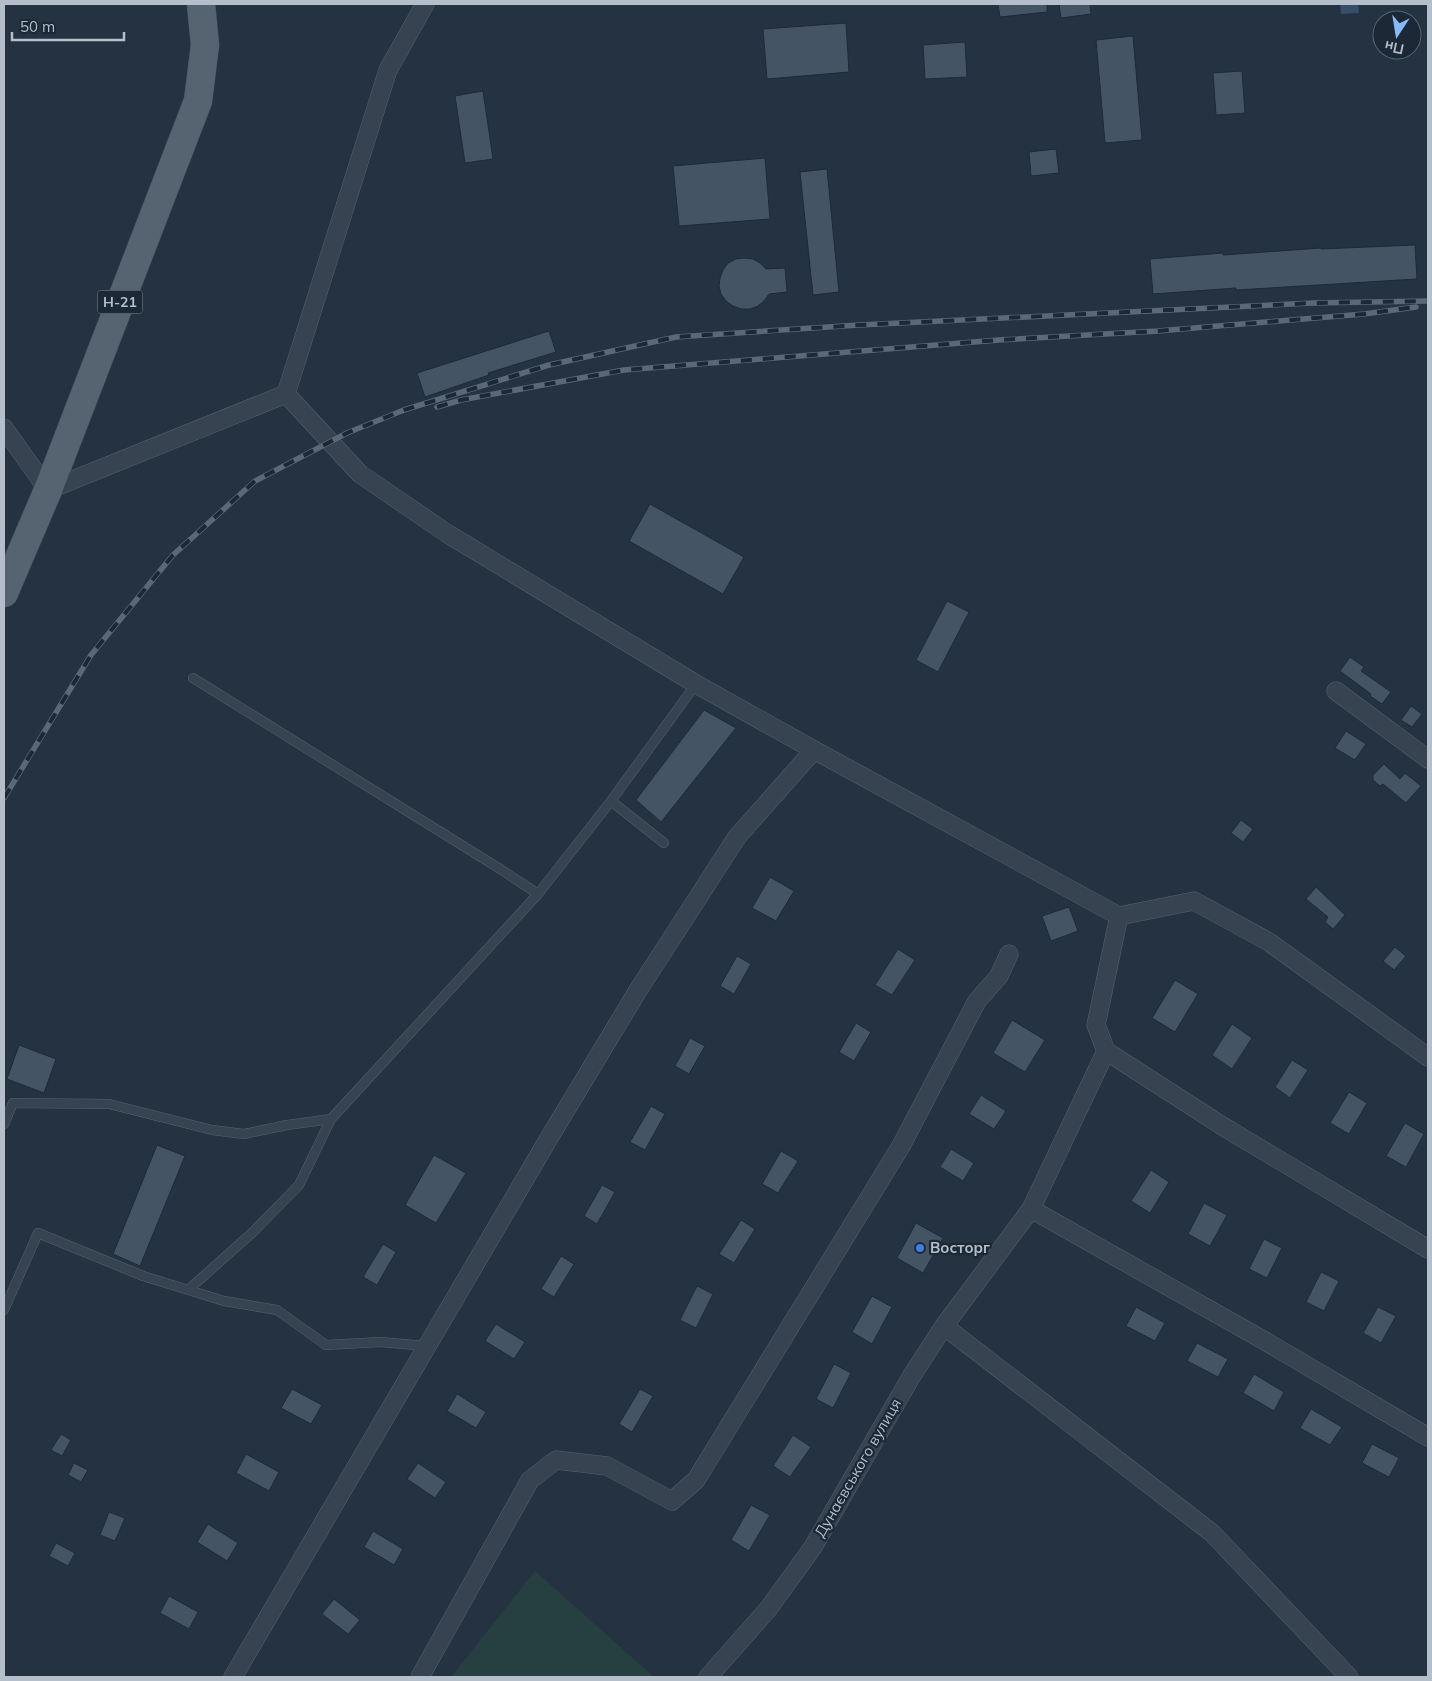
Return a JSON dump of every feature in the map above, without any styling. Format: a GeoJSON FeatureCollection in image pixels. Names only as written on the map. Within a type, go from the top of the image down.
{"type":"FeatureCollection","features":[{"type":"Feature","properties":{"kind":"main road","name":"Н-21"},"geometry":{"type":"LineString","coordinates":[[4,593],[48,490],[198,100],[205,45],[201,4]]}},
{"type":"Feature","properties":{"kind":"street"},"geometry":{"type":"LineString","coordinates":[[286,394],[388,70],[425,4]]}},
{"type":"Feature","properties":{"kind":"street"},"geometry":{"type":"LineString","coordinates":[[4,428],[48,490],[286,394]]}},
{"type":"Feature","properties":{"kind":"street"},"geometry":{"type":"LineString","coordinates":[[286,394],[360,474],[448,534],[696,684],[1119,916],[1194,901],[1269,942],[1428,1057]]}},
{"type":"Feature","properties":{"kind":"street"},"geometry":{"type":"LineString","coordinates":[[1336,691],[1428,759]]}},
{"type":"Feature","properties":{"kind":"street"},"geometry":{"type":"LineString","coordinates":[[233,1677],[549,1138],[632,1001],[737,837],[814,750]]}},
{"type":"Feature","properties":{"kind":"street"},"geometry":{"type":"LineString","coordinates":[[1119,916],[1096,1025],[1106,1051],[1224,1127],[1428,1249]]}},
{"type":"Feature","properties":{"kind":"street"},"geometry":{"type":"LineString","coordinates":[[420,1677],[530,1480],[556,1460],[607,1466],[672,1501],[696,1480],[901,1146],[977,1001],[998,976],[1009,954]]}},
{"type":"Feature","properties":{"kind":"street","name":"Дунаєвського вулиця"},"geometry":{"type":"LineString","coordinates":[[708,1677],[769,1608],[813,1546],[911,1377],[944,1326],[1031,1209],[1106,1051]]}},
{"type":"Feature","properties":{"kind":"street"},"geometry":{"type":"LineString","coordinates":[[1031,1209],[1265,1341],[1428,1437]]}},
{"type":"Feature","properties":{"kind":"street"},"geometry":{"type":"LineString","coordinates":[[944,1326],[1212,1533],[1349,1677]]}},
{"type":"Feature","properties":{"kind":"lane"},"geometry":{"type":"LineString","coordinates":[[193,678],[538,894]]}},
{"type":"Feature","properties":{"kind":"lane"},"geometry":{"type":"LineString","coordinates":[[188,1290],[253,1232],[299,1185],[331,1120],[538,894],[611,802],[696,684]]}},
{"type":"Feature","properties":{"kind":"lane"},"geometry":{"type":"LineString","coordinates":[[611,802],[664,842]]}},
{"type":"Feature","properties":{"kind":"lane"},"geometry":{"type":"LineString","coordinates":[[4,1124],[13,1103],[109,1104],[212,1130],[244,1134],[287,1125],[331,1120]]}},
{"type":"Feature","properties":{"kind":"lane"},"geometry":{"type":"LineString","coordinates":[[4,1310],[38,1233],[143,1276],[224,1300],[277,1310],[326,1345],[380,1342],[427,1346]]}},
{"type":"Feature","properties":{"kind":"green space"},"geometry":{"type":"Polygon","coordinates":[[[535,1571],[654,1677],[451,1677],[535,1571]]]}},
{"type":"Feature","properties":{"kind":"water"},"geometry":{"type":"Polygon","coordinates":[[[1340,4],[1358,4],[1359,13],[1341,14],[1340,4]]]}},
{"type":"Feature","properties":{"kind":"building"},"geometry":{"type":"Polygon","coordinates":[[[998,4],[1047,4],[1047,12],[1000,17],[998,4]]]}},
{"type":"Feature","properties":{"kind":"building"},"geometry":{"type":"Polygon","coordinates":[[[1059,4],[1090,4],[1091,14],[1061,18],[1059,4]]]}},
{"type":"Feature","properties":{"kind":"building"},"geometry":{"type":"Polygon","coordinates":[[[846,23],[849,72],[767,79],[763,29],[846,23]]]}},
{"type":"Feature","properties":{"kind":"building"},"geometry":{"type":"Polygon","coordinates":[[[1133,36],[1142,140],[1105,143],[1096,40],[1133,36]]]}},
{"type":"Feature","properties":{"kind":"building"},"geometry":{"type":"Polygon","coordinates":[[[965,42],[967,77],[925,79],[923,45],[965,42]]]}},
{"type":"Feature","properties":{"kind":"building"},"geometry":{"type":"Polygon","coordinates":[[[1242,71],[1245,113],[1216,115],[1213,73],[1242,71]]]}},
{"type":"Feature","properties":{"kind":"building"},"geometry":{"type":"Polygon","coordinates":[[[483,91],[493,159],[465,163],[455,96],[483,91]]]}},
{"type":"Feature","properties":{"kind":"building"},"geometry":{"type":"Polygon","coordinates":[[[1056,149],[1059,173],[1031,176],[1029,152],[1056,149]]]}},
{"type":"Feature","properties":{"kind":"building"},"geometry":{"type":"Polygon","coordinates":[[[765,158],[770,219],[679,226],[673,166],[765,158]]]}},
{"type":"Feature","properties":{"kind":"building"},"geometry":{"type":"Polygon","coordinates":[[[827,169],[839,292],[813,295],[800,172],[827,169]]]}},
{"type":"Feature","properties":{"kind":"building"},"geometry":{"type":"Polygon","coordinates":[[[1415,245],[1417,279],[1153,294],[1150,259],[1223,253],[1223,255],[1321,248],[1415,245]]]}},
{"type":"Feature","properties":{"kind":"building"},"geometry":{"type":"Polygon","coordinates":[[[744,258],[753,259],[766,269],[785,268],[787,292],[769,294],[758,306],[750,309],[741,309],[726,301],[721,294],[719,286],[723,270],[728,263],[744,258]]]}},
{"type":"Feature","properties":{"kind":"building"},"geometry":{"type":"Polygon","coordinates":[[[549,331],[556,352],[488,373],[489,375],[425,397],[417,373],[549,331]]]}},
{"type":"Feature","properties":{"kind":"building"},"geometry":{"type":"Polygon","coordinates":[[[650,504],[744,557],[723,594],[629,541],[650,504]]]}},
{"type":"Feature","properties":{"kind":"building"},"geometry":{"type":"Polygon","coordinates":[[[947,601],[969,612],[938,672],[916,660],[947,601]]]}},
{"type":"Feature","properties":{"kind":"building"},"geometry":{"type":"Polygon","coordinates":[[[1350,657],[1364,667],[1361,671],[1391,692],[1382,704],[1340,671],[1350,657]]]}},
{"type":"Feature","properties":{"kind":"building"},"geometry":{"type":"Polygon","coordinates":[[[1411,706],[1422,714],[1412,727],[1401,720],[1411,706]]]}},
{"type":"Feature","properties":{"kind":"building"},"geometry":{"type":"Polygon","coordinates":[[[704,710],[736,728],[661,822],[636,800],[704,710]]]}},
{"type":"Feature","properties":{"kind":"building"},"geometry":{"type":"Polygon","coordinates":[[[1346,731],[1366,744],[1355,760],[1335,748],[1346,731]]]}},
{"type":"Feature","properties":{"kind":"building"},"geometry":{"type":"Polygon","coordinates":[[[1384,764],[1400,779],[1405,773],[1421,786],[1406,803],[1383,784],[1380,786],[1373,780],[1373,775],[1384,764]]]}},
{"type":"Feature","properties":{"kind":"building"},"geometry":{"type":"Polygon","coordinates":[[[1241,820],[1253,829],[1243,842],[1231,833],[1241,820]]]}},
{"type":"Feature","properties":{"kind":"building"},"geometry":{"type":"Polygon","coordinates":[[[770,877],[794,891],[776,921],[752,908],[770,877]]]}},
{"type":"Feature","properties":{"kind":"building"},"geometry":{"type":"Polygon","coordinates":[[[1316,887],[1345,915],[1333,929],[1325,922],[1328,917],[1306,899],[1316,887]]]}},
{"type":"Feature","properties":{"kind":"building"},"geometry":{"type":"Polygon","coordinates":[[[1069,907],[1078,931],[1051,941],[1042,916],[1069,907]]]}},
{"type":"Feature","properties":{"kind":"building"},"geometry":{"type":"Polygon","coordinates":[[[1395,947],[1406,956],[1394,970],[1383,961],[1395,947]]]}},
{"type":"Feature","properties":{"kind":"building"},"geometry":{"type":"Polygon","coordinates":[[[898,949],[915,960],[892,995],[875,985],[898,949]]]}},
{"type":"Feature","properties":{"kind":"building"},"geometry":{"type":"Polygon","coordinates":[[[737,956],[751,964],[734,994],[720,986],[737,956]]]}},
{"type":"Feature","properties":{"kind":"building"},"geometry":{"type":"Polygon","coordinates":[[[1175,980],[1198,994],[1175,1032],[1152,1018],[1175,980]]]}},
{"type":"Feature","properties":{"kind":"building"},"geometry":{"type":"Polygon","coordinates":[[[1012,1020],[1045,1040],[1025,1072],[993,1053],[1012,1020]]]}},
{"type":"Feature","properties":{"kind":"building"},"geometry":{"type":"Polygon","coordinates":[[[856,1023],[871,1032],[854,1061],[839,1052],[856,1023]]]}},
{"type":"Feature","properties":{"kind":"building"},"geometry":{"type":"Polygon","coordinates":[[[1232,1024],[1252,1038],[1232,1069],[1212,1055],[1232,1024]]]}},
{"type":"Feature","properties":{"kind":"building"},"geometry":{"type":"Polygon","coordinates":[[[690,1038],[705,1046],[689,1074],[675,1066],[690,1038]]]}},
{"type":"Feature","properties":{"kind":"building"},"geometry":{"type":"Polygon","coordinates":[[[19,1045],[56,1059],[44,1093],[7,1079],[19,1045]]]}},
{"type":"Feature","properties":{"kind":"building"},"geometry":{"type":"Polygon","coordinates":[[[1292,1060],[1308,1070],[1290,1098],[1275,1087],[1292,1060]]]}},
{"type":"Feature","properties":{"kind":"building"},"geometry":{"type":"Polygon","coordinates":[[[1349,1092],[1367,1103],[1349,1134],[1330,1123],[1349,1092]]]}},
{"type":"Feature","properties":{"kind":"building"},"geometry":{"type":"Polygon","coordinates":[[[981,1095],[1006,1111],[994,1129],[969,1114],[981,1095]]]}},
{"type":"Feature","properties":{"kind":"building"},"geometry":{"type":"Polygon","coordinates":[[[651,1106],[665,1114],[645,1150],[630,1142],[651,1106]]]}},
{"type":"Feature","properties":{"kind":"building"},"geometry":{"type":"Polygon","coordinates":[[[1405,1123],[1424,1134],[1406,1167],[1386,1156],[1405,1123]]]}},
{"type":"Feature","properties":{"kind":"building"},"geometry":{"type":"Polygon","coordinates":[[[157,1145],[185,1156],[140,1266],[113,1254],[157,1145]]]}},
{"type":"Feature","properties":{"kind":"building"},"geometry":{"type":"Polygon","coordinates":[[[951,1149],[974,1163],[963,1181],[940,1167],[951,1149]]]}},
{"type":"Feature","properties":{"kind":"building"},"geometry":{"type":"Polygon","coordinates":[[[781,1151],[798,1161],[778,1193],[762,1184],[781,1151]]]}},
{"type":"Feature","properties":{"kind":"building"},"geometry":{"type":"Polygon","coordinates":[[[434,1155],[466,1173],[436,1223],[405,1205],[434,1155]]]}},
{"type":"Feature","properties":{"kind":"building"},"geometry":{"type":"Polygon","coordinates":[[[1151,1170],[1169,1182],[1150,1213],[1131,1201],[1151,1170]]]}},
{"type":"Feature","properties":{"kind":"building"},"geometry":{"type":"Polygon","coordinates":[[[602,1185],[615,1192],[597,1224],[584,1216],[602,1185]]]}},
{"type":"Feature","properties":{"kind":"building"},"geometry":{"type":"Polygon","coordinates":[[[1204,1203],[1227,1215],[1210,1246],[1188,1234],[1204,1203]]]}},
{"type":"Feature","properties":{"kind":"building"},"geometry":{"type":"Polygon","coordinates":[[[741,1220],[755,1229],[734,1263],[719,1254],[741,1220]]]}},
{"type":"Feature","properties":{"kind":"building","name":"Восторг"},"geometry":{"type":"Polygon","coordinates":[[[916,1223],[943,1238],[923,1273],[897,1258],[916,1223]]]}},
{"type":"Feature","properties":{"kind":"building"},"geometry":{"type":"Polygon","coordinates":[[[1264,1239],[1282,1248],[1267,1278],[1249,1269],[1264,1239]]]}},
{"type":"Feature","properties":{"kind":"building"},"geometry":{"type":"Polygon","coordinates":[[[383,1244],[396,1252],[377,1285],[363,1277],[383,1244]]]}},
{"type":"Feature","properties":{"kind":"building"},"geometry":{"type":"Polygon","coordinates":[[[561,1256],[574,1264],[554,1297],[541,1289],[561,1256]]]}},
{"type":"Feature","properties":{"kind":"building"},"geometry":{"type":"Polygon","coordinates":[[[1321,1272],[1339,1281],[1324,1311],[1306,1302],[1321,1272]]]}},
{"type":"Feature","properties":{"kind":"building"},"geometry":{"type":"Polygon","coordinates":[[[697,1286],[713,1294],[696,1328],[680,1320],[697,1286]]]}},
{"type":"Feature","properties":{"kind":"building"},"geometry":{"type":"Polygon","coordinates":[[[872,1296],[892,1307],[872,1344],[852,1332],[872,1296]]]}},
{"type":"Feature","properties":{"kind":"building"},"geometry":{"type":"Polygon","coordinates":[[[1136,1307],[1165,1323],[1155,1341],[1126,1326],[1136,1307]]]}},
{"type":"Feature","properties":{"kind":"building"},"geometry":{"type":"Polygon","coordinates":[[[1378,1307],[1396,1316],[1381,1343],[1363,1333],[1378,1307]]]}},
{"type":"Feature","properties":{"kind":"building"},"geometry":{"type":"Polygon","coordinates":[[[496,1324],[525,1342],[514,1359],[485,1341],[496,1324]]]}},
{"type":"Feature","properties":{"kind":"building"},"geometry":{"type":"Polygon","coordinates":[[[1197,1343],[1228,1359],[1218,1377],[1187,1361],[1197,1343]]]}},
{"type":"Feature","properties":{"kind":"building"},"geometry":{"type":"Polygon","coordinates":[[[834,1364],[851,1373],[833,1408],[816,1399],[834,1364]]]}},
{"type":"Feature","properties":{"kind":"building"},"geometry":{"type":"Polygon","coordinates":[[[1254,1374],[1284,1392],[1274,1411],[1243,1393],[1254,1374]]]}},
{"type":"Feature","properties":{"kind":"building"},"geometry":{"type":"Polygon","coordinates":[[[292,1389],[322,1405],[311,1424],[281,1408],[292,1389]]]}},
{"type":"Feature","properties":{"kind":"building"},"geometry":{"type":"Polygon","coordinates":[[[640,1389],[653,1396],[632,1432],[619,1424],[640,1389]]]}},
{"type":"Feature","properties":{"kind":"building"},"geometry":{"type":"Polygon","coordinates":[[[457,1394],[486,1412],[476,1428],[447,1411],[457,1394]]]}},
{"type":"Feature","properties":{"kind":"building"},"geometry":{"type":"Polygon","coordinates":[[[1311,1409],[1342,1427],[1330,1445],[1300,1428],[1311,1409]]]}},
{"type":"Feature","properties":{"kind":"building"},"geometry":{"type":"Polygon","coordinates":[[[61,1434],[71,1440],[62,1456],[51,1450],[61,1434]]]}},
{"type":"Feature","properties":{"kind":"building"},"geometry":{"type":"Polygon","coordinates":[[[793,1435],[811,1447],[790,1477],[773,1466],[793,1435]]]}},
{"type":"Feature","properties":{"kind":"building"},"geometry":{"type":"Polygon","coordinates":[[[1372,1444],[1399,1458],[1389,1477],[1362,1463],[1372,1444]]]}},
{"type":"Feature","properties":{"kind":"building"},"geometry":{"type":"Polygon","coordinates":[[[246,1454],[279,1472],[269,1491],[236,1473],[246,1454]]]}},
{"type":"Feature","properties":{"kind":"building"},"geometry":{"type":"Polygon","coordinates":[[[74,1463],[88,1470],[81,1482],[68,1475],[74,1463]]]}},
{"type":"Feature","properties":{"kind":"building"},"geometry":{"type":"Polygon","coordinates":[[[418,1463],[446,1482],[435,1498],[407,1479],[418,1463]]]}},
{"type":"Feature","properties":{"kind":"building"},"geometry":{"type":"Polygon","coordinates":[[[751,1505],[770,1515],[749,1551],[731,1540],[751,1505]]]}},
{"type":"Feature","properties":{"kind":"building"},"geometry":{"type":"Polygon","coordinates":[[[109,1512],[125,1518],[115,1541],[100,1535],[109,1512]]]}},
{"type":"Feature","properties":{"kind":"building"},"geometry":{"type":"Polygon","coordinates":[[[208,1524],[238,1543],[227,1561],[197,1542],[208,1524]]]}},
{"type":"Feature","properties":{"kind":"building"},"geometry":{"type":"Polygon","coordinates":[[[373,1531],[403,1549],[394,1565],[364,1547],[373,1531]]]}},
{"type":"Feature","properties":{"kind":"building"},"geometry":{"type":"Polygon","coordinates":[[[56,1543],[75,1553],[68,1566],[49,1556],[56,1543]]]}},
{"type":"Feature","properties":{"kind":"building"},"geometry":{"type":"Polygon","coordinates":[[[169,1596],[198,1612],[189,1629],[160,1613],[169,1596]]]}},
{"type":"Feature","properties":{"kind":"building"},"geometry":{"type":"Polygon","coordinates":[[[334,1599],[360,1620],[348,1634],[322,1614],[334,1599]]]}},
{"type":"Feature","properties":{"kind":"railway"},"geometry":{"type":"LineString","coordinates":[[4,798],[91,655],[173,555],[255,481],[347,433],[404,410],[549,365],[676,337],[859,325],[1313,303],[1428,301]]}},
{"type":"Feature","properties":{"kind":"railway"},"geometry":{"type":"LineString","coordinates":[[437,407],[461,400],[624,370],[999,340],[1158,331],[1364,314],[1416,307]]}},
{"type":"Feature","properties":{"kind":"place","name":"Восторг"},"geometry":{"type":"Point","coordinates":[920,1248]}}]}
